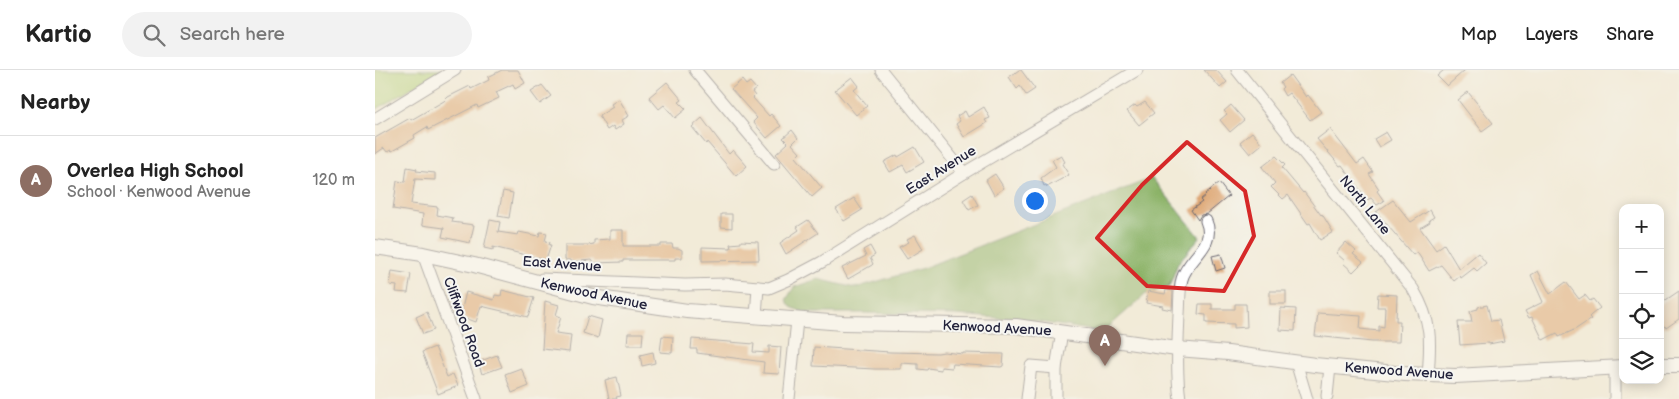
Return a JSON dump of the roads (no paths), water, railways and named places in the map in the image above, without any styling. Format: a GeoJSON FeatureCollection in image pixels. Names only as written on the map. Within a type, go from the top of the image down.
{"type":"FeatureCollection","features":[{"type":"Feature","properties":{"kind":"main road","name":"Kenwood Avenue"},"geometry":{"type":"LineString","coordinates":[[375,247],[423,254],[473,265],[593,297],[687,311],[843,323],[1016,326],[1177,350],[1228,353],[1330,367],[1428,376],[1619,368]]}},
{"type":"Feature","properties":{"kind":"main road"},"geometry":{"type":"LineString","coordinates":[[1664,365],[1679,365]]}},
{"type":"Feature","properties":{"kind":"street"},"geometry":{"type":"LineString","coordinates":[[375,119],[455,70]]}},
{"type":"Feature","properties":{"kind":"street"},"geometry":{"type":"LineString","coordinates":[[695,70],[774,164]]}},
{"type":"Feature","properties":{"kind":"street"},"geometry":{"type":"LineString","coordinates":[[881,70],[964,173]]}},
{"type":"Feature","properties":{"kind":"street","name":"East Avenue"},"geometry":{"type":"LineString","coordinates":[[513,275],[549,280],[685,285],[725,284],[769,288],[822,262],[964,173],[1137,70]]}},
{"type":"Feature","properties":{"kind":"street","name":"North Lane"},"geometry":{"type":"LineString","coordinates":[[1237,70],[1413,288],[1424,310],[1430,332],[1428,376]]}},
{"type":"Feature","properties":{"kind":"street"},"geometry":{"type":"LineString","coordinates":[[1191,399],[1180,399],[1178,385],[1177,350],[1182,278],[1208,241],[1209,227],[1206,221]]}},
{"type":"Feature","properties":{"kind":"street","name":"Cliffwood Road"},"geometry":{"type":"LineString","coordinates":[[423,254],[476,399]]}},
{"type":"Feature","properties":{"kind":"street"},"geometry":{"type":"LineString","coordinates":[[756,317],[758,287]]}},
{"type":"Feature","properties":{"kind":"street"},"geometry":{"type":"LineString","coordinates":[[789,399],[797,320]]}},
{"type":"Feature","properties":{"kind":"street"},"geometry":{"type":"LineString","coordinates":[[1056,399],[1056,368],[1062,332]]}},
{"type":"Feature","properties":{"kind":"street"},"geometry":{"type":"LineString","coordinates":[[1297,362],[1307,398],[1329,398],[1330,367]]}},
{"type":"Feature","properties":{"kind":"street"},"geometry":{"type":"LineString","coordinates":[[1027,399],[1031,366],[1056,368]]}},
{"type":"Feature","properties":{"kind":"street"},"geometry":{"type":"LineString","coordinates":[[1615,399],[1619,368]]}},
{"type":"Feature","properties":{"kind":"place","name":"Overlea High School"},"geometry":{"type":"Point","coordinates":[1105,366]}}]}
